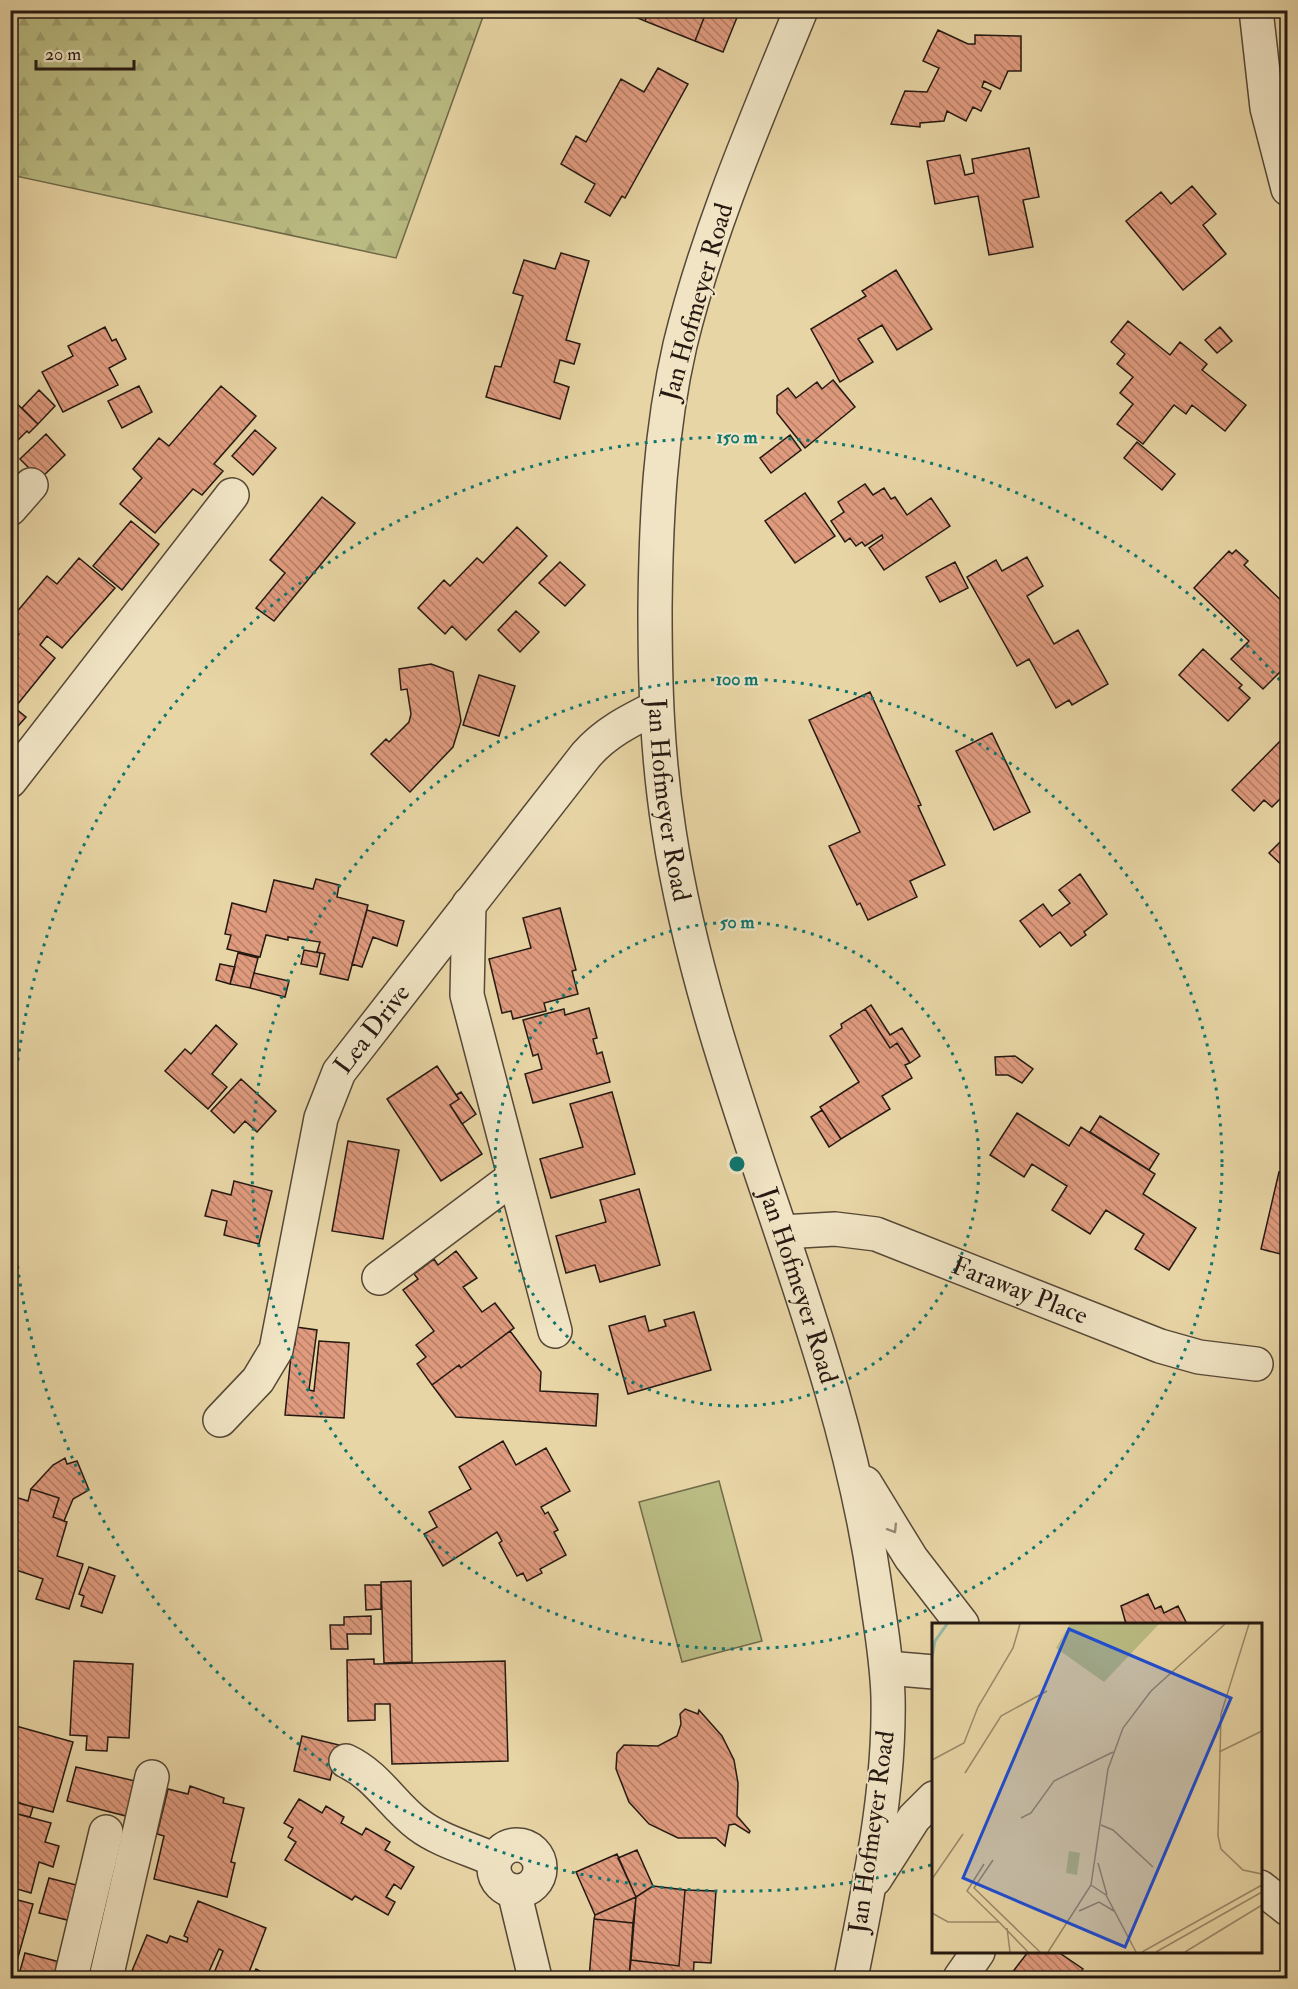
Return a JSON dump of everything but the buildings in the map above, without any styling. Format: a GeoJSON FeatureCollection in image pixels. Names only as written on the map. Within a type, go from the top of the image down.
{"type":"FeatureCollection","features":[{"type":"Feature","properties":{"kind":"street","name":"Jan Hofmeyer Road"},"geometry":{"type":"LineString","coordinates":[[801,10],[731,182],[679,353],[666,416],[656,513],[655,708],[669,832],[695,954],[851,1461],[869,1541],[887,1668],[888,1723],[884,1791],[851,1978]]}},
{"type":"Feature","properties":{"kind":"street"},"geometry":{"type":"LineString","coordinates":[[1256,10],[1267,108],[1287,189]]}},
{"type":"Feature","properties":{"kind":"street"},"geometry":{"type":"LineString","coordinates":[[10,510],[31,485]]}},
{"type":"Feature","properties":{"kind":"street"},"geometry":{"type":"LineString","coordinates":[[10,781],[232,495]]}},
{"type":"Feature","properties":{"kind":"street","name":"Lea Drive"},"geometry":{"type":"LineString","coordinates":[[220,1420],[258,1380],[276,1350],[321,1118],[334,1082],[469,904],[599,741],[620,726],[655,708]]}},
{"type":"Feature","properties":{"kind":"street"},"geometry":{"type":"LineString","coordinates":[[469,904],[467,995],[555,1331]]}},
{"type":"Feature","properties":{"kind":"street"},"geometry":{"type":"LineString","coordinates":[[379,1278],[514,1177]]}},
{"type":"Feature","properties":{"kind":"street","name":"Faraway Place"},"geometry":{"type":"LineString","coordinates":[[782,1232],[835,1229],[876,1234],[1160,1346],[1199,1358],[1256,1364]]}},
{"type":"Feature","properties":{"kind":"street"},"geometry":{"type":"LineString","coordinates":[[851,1461],[911,1558],[961,1623]]}},
{"type":"Feature","properties":{"kind":"street"},"geometry":{"type":"LineString","coordinates":[[887,1668],[932,1672]]}},
{"type":"Feature","properties":{"kind":"street"},"geometry":{"type":"LineString","coordinates":[[346,1761],[375,1779],[419,1826],[495,1860],[510,1846],[520,1845],[530,1849],[537,1857],[538,1876],[532,1885],[524,1890],[513,1891],[535,1978]]}},
{"type":"Feature","properties":{"kind":"street"},"geometry":{"type":"LineString","coordinates":[[106,1978],[152,1777]]}},
{"type":"Feature","properties":{"kind":"street"},"geometry":{"type":"LineString","coordinates":[[868,1890],[914,1818],[932,1799]]}},
{"type":"Feature","properties":{"kind":"street"},"geometry":{"type":"LineString","coordinates":[[71,1978],[106,1832]]}},
{"type":"Feature","properties":{"kind":"street"},"geometry":{"type":"LineString","coordinates":[[1262,1889],[1287,1909]]}},
{"type":"Feature","properties":{"kind":"street"},"geometry":{"type":"LineString","coordinates":[[960,1978],[977,1953]]}},
{"type":"Feature","properties":{"kind":"green space"},"geometry":{"type":"Polygon","coordinates":[[[11,10],[485,11],[396,258],[11,175],[11,10]]]}},
{"type":"Feature","properties":{"kind":"green space"},"geometry":{"type":"Polygon","coordinates":[[[719,1481],[762,1641],[682,1662],[639,1502],[719,1481]]]}}]}
